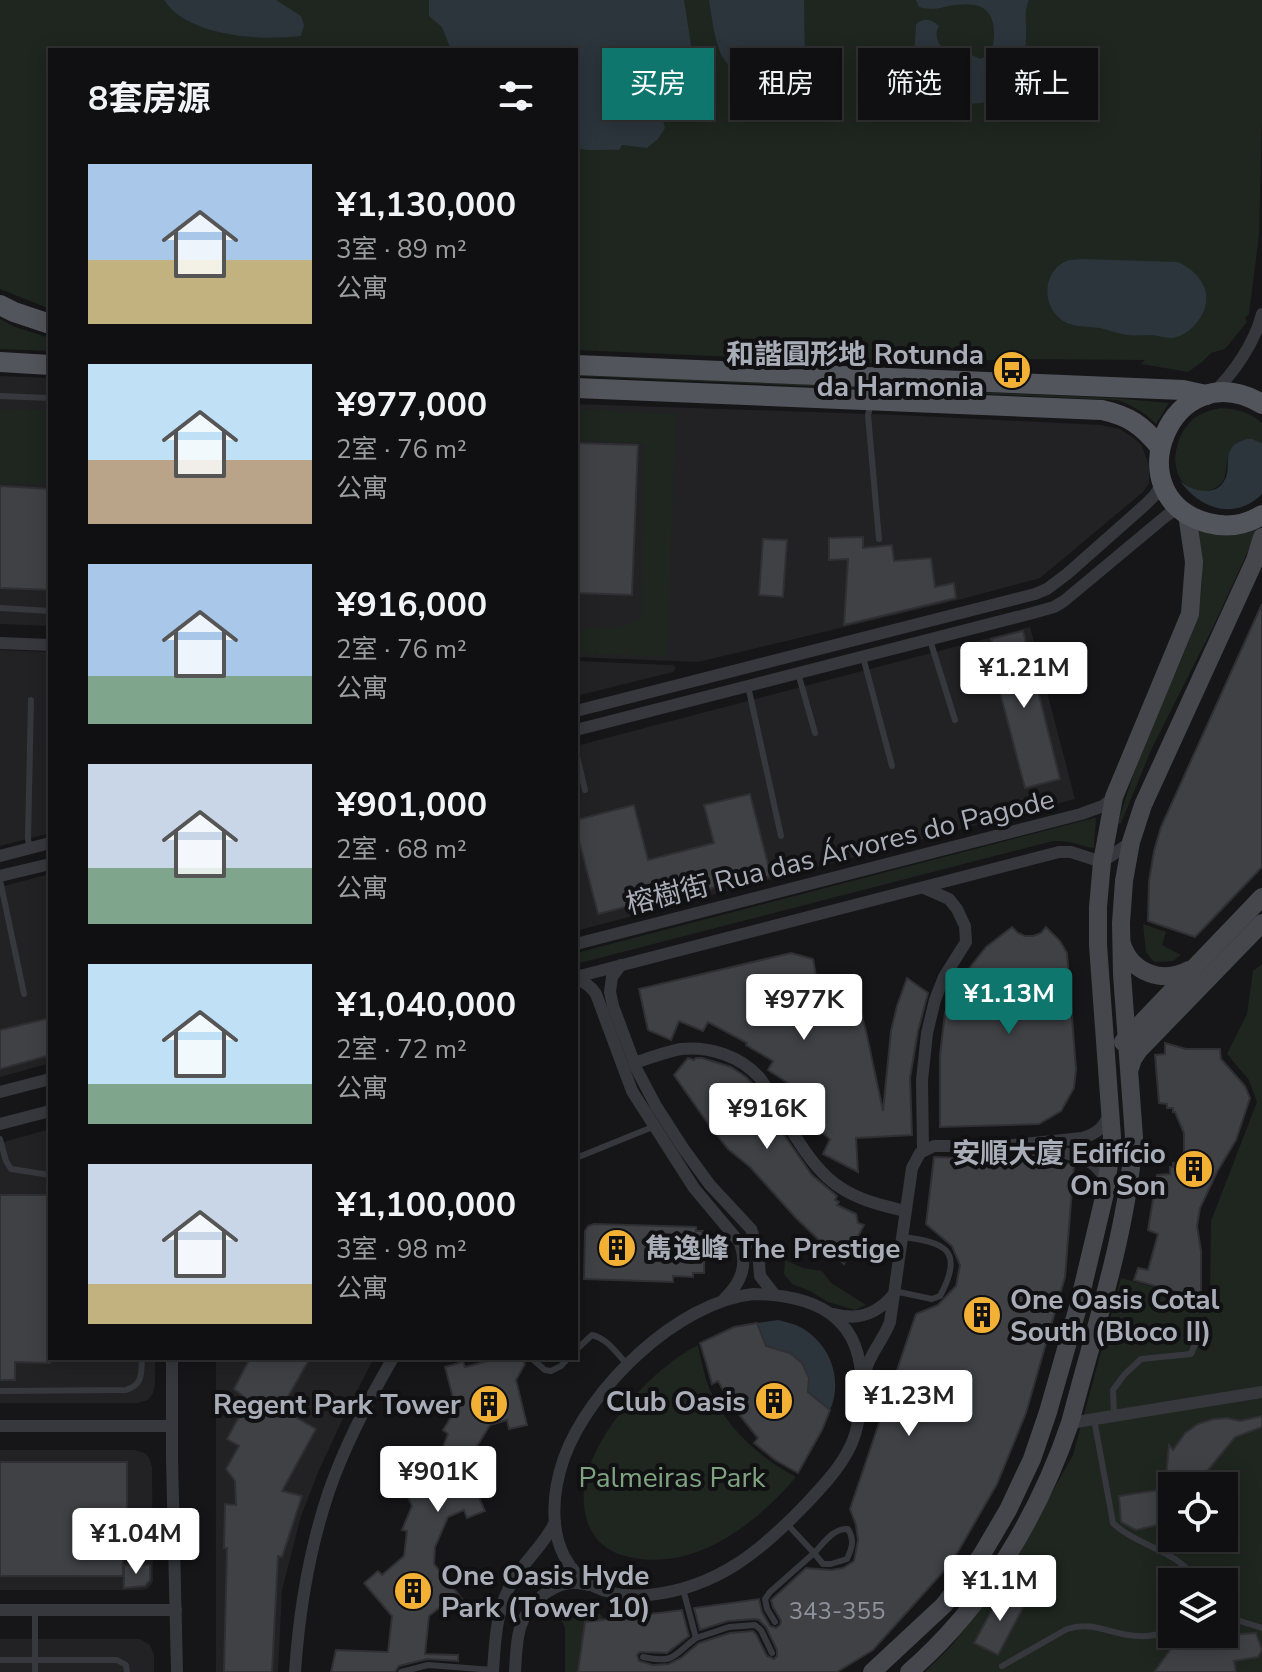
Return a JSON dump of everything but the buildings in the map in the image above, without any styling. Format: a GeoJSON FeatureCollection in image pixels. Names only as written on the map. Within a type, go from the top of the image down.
{"type":"FeatureCollection","features":[{"type":"Feature","properties":{"kind":"main road"},"geometry":{"type":"LineString","coordinates":[[0,305],[48,323]]}},
{"type":"Feature","properties":{"kind":"main road"},"geometry":{"type":"LineString","coordinates":[[0,362],[48,365]]}},
{"type":"Feature","properties":{"kind":"main road"},"geometry":{"type":"LineString","coordinates":[[578,365],[1183,390],[1209,394],[1228,392],[1244,395],[1262,404]]}},
{"type":"Feature","properties":{"kind":"main road"},"geometry":{"type":"LineString","coordinates":[[578,388],[852,399],[874,408],[1102,410],[1128,418],[1146,430],[1160,447]]}},
{"type":"Feature","properties":{"kind":"main road"},"geometry":{"type":"LineString","coordinates":[[1209,394],[1189,403],[1165,430],[1159,465],[1163,482],[1183,511],[1200,521],[1230,526],[1262,515]]}},
{"type":"Feature","properties":{"kind":"main road"},"geometry":{"type":"LineString","coordinates":[[872,1672],[944,1605],[981,1556],[1008,1510],[1032,1459],[1048,1412],[1082,1292],[1106,1189],[1112,1137],[1098,945],[1102,862],[1114,797],[1190,614],[1194,562],[1183,511]]}},
{"type":"Feature","properties":{"kind":"main road"},"geometry":{"type":"LineString","coordinates":[[909,1672],[946,1637],[973,1604],[1019,1537],[1070,1423],[1118,1239],[1134,1137],[1120,938],[1124,881],[1131,842],[1143,805],[1255,560],[1262,537]]}},
{"type":"Feature","properties":{"kind":"main road"},"geometry":{"type":"LineString","coordinates":[[1107,1069],[1110,1058],[1127,1037],[1262,897]]}},
{"type":"Feature","properties":{"kind":"main road"},"geometry":{"type":"LineString","coordinates":[[1130,1070],[1139,1050],[1262,923]]}},
{"type":"Feature","properties":{"kind":"main road"},"geometry":{"type":"LineString","coordinates":[[1120,938],[1133,962],[1157,976],[1185,973],[1197,965]]}},
{"type":"Feature","properties":{"kind":"main road"},"geometry":{"type":"LineString","coordinates":[[1103,1012],[1107,1023],[1127,1037],[1136,1039],[1157,1032]]}},
{"type":"Feature","properties":{"kind":"street"},"geometry":{"type":"LineString","coordinates":[[1209,394],[1224,382],[1243,354],[1262,314]]}},
{"type":"Feature","properties":{"kind":"street"},"geometry":{"type":"LineString","coordinates":[[578,710],[1035,594],[1067,574],[1145,505],[1163,482]]}},
{"type":"Feature","properties":{"kind":"street"},"geometry":{"type":"LineString","coordinates":[[578,729],[1054,607],[1074,594],[1143,534],[1183,511]]}},
{"type":"Feature","properties":{"kind":"street"},"geometry":{"type":"LineString","coordinates":[[0,643],[48,645]]}},
{"type":"Feature","properties":{"kind":"street","name":"榕樹街 Rua das Árvores do Pagode"},"geometry":{"type":"LineString","coordinates":[[578,943],[1081,814],[1103,806],[1114,797]]}},
{"type":"Feature","properties":{"kind":"street"},"geometry":{"type":"LineString","coordinates":[[1102,862],[1131,842]]}},
{"type":"Feature","properties":{"kind":"street"},"geometry":{"type":"LineString","coordinates":[[0,856],[48,844]]}},
{"type":"Feature","properties":{"kind":"street","name":"榕樹街 Rua das Árvores do Pagode"},"geometry":{"type":"LineString","coordinates":[[578,977],[1059,852],[1071,852],[1102,862]]}},
{"type":"Feature","properties":{"kind":"street"},"geometry":{"type":"LineString","coordinates":[[0,878],[48,865]]}},
{"type":"Feature","properties":{"kind":"street"},"geometry":{"type":"LineString","coordinates":[[923,1150],[922,1080],[927,1033],[944,977],[966,942],[965,926],[957,909],[949,899],[924,888]]}},
{"type":"Feature","properties":{"kind":"street"},"geometry":{"type":"LineString","coordinates":[[621,965],[612,977],[610,992],[634,1063],[683,1148],[710,1185],[751,1229],[758,1249],[760,1276],[774,1294]]}},
{"type":"Feature","properties":{"kind":"street"},"geometry":{"type":"LineString","coordinates":[[578,979],[596,994],[632,1091],[653,1127],[694,1188],[740,1243],[743,1252],[743,1272],[738,1284],[724,1299],[678,1324],[627,1364],[595,1404],[568,1450],[557,1489],[557,1540],[568,1565],[592,1586]]}},
{"type":"Feature","properties":{"kind":"street"},"geometry":{"type":"LineString","coordinates":[[634,1063],[666,1053],[708,1049],[745,1064],[760,1078],[813,1162],[828,1178],[866,1202],[905,1211]]}},
{"type":"Feature","properties":{"kind":"street"},"geometry":{"type":"LineString","coordinates":[[0,1092],[48,1080]]}},
{"type":"Feature","properties":{"kind":"street"},"geometry":{"type":"LineString","coordinates":[[862,1384],[871,1354],[888,1327],[914,1162],[923,1150],[934,1146],[1005,1146],[1082,1138],[1100,1129],[1110,1110]]}},
{"type":"Feature","properties":{"kind":"street"},"geometry":{"type":"LineString","coordinates":[[0,1124],[48,1112]]}},
{"type":"Feature","properties":{"kind":"street"},"geometry":{"type":"LineString","coordinates":[[1005,1146],[1092,1161],[1105,1178],[1106,1189]]}},
{"type":"Feature","properties":{"kind":"street"},"geometry":{"type":"LineString","coordinates":[[830,1314],[854,1318],[870,1314],[883,1307],[893,1293]]}},
{"type":"Feature","properties":{"kind":"street"},"geometry":{"type":"LineString","coordinates":[[515,1672],[519,1630],[524,1618],[550,1590],[570,1583],[592,1586],[618,1595],[639,1596],[683,1589],[719,1575],[737,1566],[787,1524],[820,1489],[849,1450],[859,1417],[862,1384],[861,1364],[853,1339],[844,1326],[816,1305],[801,1299],[753,1294],[724,1299]]}},
{"type":"Feature","properties":{"kind":"street"},"geometry":{"type":"LineString","coordinates":[[172,1360],[177,1672]]}},
{"type":"Feature","properties":{"kind":"street"},"geometry":{"type":"LineString","coordinates":[[295,1672],[314,1544],[330,1489],[392,1360]]}},
{"type":"Feature","properties":{"kind":"street"},"geometry":{"type":"LineString","coordinates":[[1070,1423],[1262,1392]]}},
{"type":"Feature","properties":{"kind":"street"},"geometry":{"type":"LineString","coordinates":[[0,1426],[172,1426]]}},
{"type":"Feature","properties":{"kind":"street"},"geometry":{"type":"LineString","coordinates":[[493,1671],[498,1619],[507,1592],[555,1522]]}},
{"type":"Feature","properties":{"kind":"street"},"geometry":{"type":"LineString","coordinates":[[0,1610],[176,1610]]}},
{"type":"Feature","properties":{"kind":"lane"},"geometry":{"type":"LineString","coordinates":[[0,396],[48,398]]}},
{"type":"Feature","properties":{"kind":"lane"},"geometry":{"type":"LineString","coordinates":[[874,408],[879,539]]}},
{"type":"Feature","properties":{"kind":"lane"},"geometry":{"type":"LineString","coordinates":[[0,608],[48,611]]}},
{"type":"Feature","properties":{"kind":"lane"},"geometry":{"type":"LineString","coordinates":[[930,640],[955,720]]}},
{"type":"Feature","properties":{"kind":"lane"},"geometry":{"type":"LineString","coordinates":[[863,657],[892,766]]}},
{"type":"Feature","properties":{"kind":"lane"},"geometry":{"type":"LineString","coordinates":[[798,673],[815,733]]}},
{"type":"Feature","properties":{"kind":"lane"},"geometry":{"type":"LineString","coordinates":[[748,686],[781,836]]}},
{"type":"Feature","properties":{"kind":"lane"},"geometry":{"type":"LineString","coordinates":[[30,848],[31,700]]}},
{"type":"Feature","properties":{"kind":"lane"},"geometry":{"type":"LineString","coordinates":[[578,760],[585,790]]}},
{"type":"Feature","properties":{"kind":"lane"},"geometry":{"type":"LineString","coordinates":[[0,878],[24,994]]}},
{"type":"Feature","properties":{"kind":"lane"},"geometry":{"type":"LineString","coordinates":[[578,1157],[666,1121]]}},
{"type":"Feature","properties":{"kind":"lane"},"geometry":{"type":"LineString","coordinates":[[0,1139],[11,1169]]}},
{"type":"Feature","properties":{"kind":"lane"},"geometry":{"type":"LineString","coordinates":[[0,1170],[48,1175]]}},
{"type":"Feature","properties":{"kind":"lane"},"geometry":{"type":"LineString","coordinates":[[893,1293],[932,1299],[940,1296],[950,1276],[947,1252],[938,1243],[902,1237]]}},
{"type":"Feature","properties":{"kind":"lane"},"geometry":{"type":"LineString","coordinates":[[1114,1416],[1113,1390],[1124,1375],[1141,1359],[1191,1354],[1204,1323]]}},
{"type":"Feature","properties":{"kind":"lane"},"geometry":{"type":"LineString","coordinates":[[578,1348],[592,1335],[596,1336],[605,1340],[627,1364]]}},
{"type":"Feature","properties":{"kind":"lane"},"geometry":{"type":"LineString","coordinates":[[0,1391],[126,1390],[140,1381],[142,1360]]}},
{"type":"Feature","properties":{"kind":"lane"},"geometry":{"type":"LineString","coordinates":[[533,1360],[551,1371],[566,1360]]}},
{"type":"Feature","properties":{"kind":"lane"},"geometry":{"type":"LineString","coordinates":[[1094,1419],[1113,1523],[1123,1533],[1187,1568]]}},
{"type":"Feature","properties":{"kind":"lane"},"geometry":{"type":"LineString","coordinates":[[775,1622],[765,1599],[770,1592],[814,1553],[837,1530],[848,1529],[852,1536],[852,1548],[847,1559],[823,1564],[814,1553],[787,1524]]}},
{"type":"Feature","properties":{"kind":"lane"},"geometry":{"type":"LineString","coordinates":[[683,1589],[696,1638]]}},
{"type":"Feature","properties":{"kind":"lane"},"geometry":{"type":"LineString","coordinates":[[35,1610],[35,1672]]}},
{"type":"Feature","properties":{"kind":"lane"},"geometry":{"type":"LineString","coordinates":[[1238,1620],[1262,1628]]}},
{"type":"Feature","properties":{"kind":"lane"},"geometry":{"type":"LineString","coordinates":[[643,1657],[672,1658],[696,1638],[729,1627],[755,1625],[761,1630],[772,1653]]}},
{"type":"Feature","properties":{"kind":"lane"},"geometry":{"type":"LineString","coordinates":[[1002,1666],[1079,1625],[1137,1636],[1158,1635]]}},
{"type":"Feature","properties":{"kind":"lane"},"geometry":{"type":"LineString","coordinates":[[0,1660],[117,1660],[126,1665],[127,1672]]}},
{"type":"Feature","properties":{"kind":"lane"},"geometry":{"type":"LineString","coordinates":[[401,1672],[428,1665],[493,1671]]}},
{"type":"Feature","properties":{"kind":"shaded area"},"geometry":{"type":"Polygon","coordinates":[[[164,0],[276,0],[301,16],[304,25],[301,36],[267,38],[227,34],[190,22],[164,0]]]}},
{"type":"Feature","properties":{"kind":"shaded area"},"geometry":{"type":"Polygon","coordinates":[[[429,0],[684,0],[691,45],[690,48],[602,48],[602,120],[663,120],[665,128],[647,148],[622,145],[619,150],[592,150],[578,148],[578,48],[450,48],[442,27],[429,16],[429,0]]]}},
{"type":"Feature","properties":{"kind":"shaded area"},"geometry":{"type":"Polygon","coordinates":[[[709,0],[804,0],[805,48],[730,48],[730,66],[722,56],[709,0]]]}},
{"type":"Feature","properties":{"kind":"shaded area"},"geometry":{"type":"Polygon","coordinates":[[[916,0],[1029,0],[1025,48],[992,48],[994,34],[991,17],[979,6],[919,7],[916,0]]]}},
{"type":"Feature","properties":{"kind":"shaded area"},"geometry":{"type":"Polygon","coordinates":[[[928,20],[939,26],[939,43],[942,48],[914,48],[916,24],[928,20]]]}},
{"type":"Feature","properties":{"kind":"shaded area"},"geometry":{"type":"Polygon","coordinates":[[[970,54],[980,59],[986,57],[986,102],[970,103],[970,54]]]}},
{"type":"Feature","properties":{"kind":"shaded area"},"geometry":{"type":"Polygon","coordinates":[[[1069,260],[1178,262],[1202,282],[1205,308],[1191,329],[1172,338],[1128,335],[1067,323],[1052,310],[1047,291],[1049,281],[1060,265],[1069,260]]]}},
{"type":"Feature","properties":{"kind":"shaded area"},"geometry":{"type":"Polygon","coordinates":[[[0,376],[48,378],[48,626],[0,624],[0,376]]]}},
{"type":"Feature","properties":{"kind":"shaded area"},"geometry":{"type":"Polygon","coordinates":[[[578,404],[1100,425],[1120,429],[1142,446],[1149,465],[1149,483],[1143,492],[1040,578],[698,662],[578,657],[578,404]]]}},
{"type":"Feature","properties":{"kind":"shaded area"},"geometry":{"type":"Polygon","coordinates":[[[1247,439],[1262,443],[1262,494],[1252,502],[1241,507],[1218,508],[1197,499],[1180,481],[1199,490],[1219,487],[1227,474],[1231,449],[1247,439]]]}},
{"type":"Feature","properties":{"kind":"shaded area"},"geometry":{"type":"Polygon","coordinates":[[[1030,627],[1075,799],[578,930],[578,745],[1030,627]]]}},
{"type":"Feature","properties":{"kind":"shaded area"},"geometry":{"type":"Polygon","coordinates":[[[0,650],[48,652],[48,834],[0,846],[0,650]]]}},
{"type":"Feature","properties":{"kind":"shaded area"},"geometry":{"type":"Polygon","coordinates":[[[578,661],[673,665],[676,668],[673,672],[578,696],[578,661]]]}},
{"type":"Feature","properties":{"kind":"shaded area"},"geometry":{"type":"Polygon","coordinates":[[[48,875],[48,1064],[0,1077],[0,887],[48,875]]]}},
{"type":"Feature","properties":{"kind":"shaded area"},"geometry":{"type":"Polygon","coordinates":[[[48,1130],[48,1360],[155,1360],[155,1385],[148,1400],[138,1403],[0,1403],[0,1143],[48,1130]]]}},
{"type":"Feature","properties":{"kind":"shaded area"},"geometry":{"type":"Polygon","coordinates":[[[778,1320],[802,1328],[827,1354],[832,1364],[835,1387],[830,1410],[808,1392],[806,1372],[798,1360],[766,1346],[757,1323],[778,1320]]]}},
{"type":"Feature","properties":{"kind":"shaded area"},"geometry":{"type":"Polygon","coordinates":[[[216,1360],[373,1360],[319,1470],[301,1516],[282,1590],[278,1672],[216,1672],[216,1360]]]}},
{"type":"Feature","properties":{"kind":"shaded area"},"geometry":{"type":"Polygon","coordinates":[[[0,1450],[134,1450],[145,1453],[152,1467],[151,1585],[141,1590],[0,1590],[0,1450]]]}},
{"type":"Feature","properties":{"kind":"shaded area"},"geometry":{"type":"Polygon","coordinates":[[[0,1639],[140,1639],[150,1645],[154,1655],[154,1672],[0,1672],[0,1639]]]}},
{"type":"Feature","properties":{"kind":"green space"},"geometry":{"type":"Polygon","coordinates":[[[0,0],[1262,0],[1259,235],[1249,314],[1245,318],[1247,322],[1225,349],[1211,353],[1188,372],[1141,364],[1145,360],[1019,359],[891,364],[578,350],[578,48],[48,48],[48,308],[0,289],[0,0]]]}},
{"type":"Feature","properties":{"kind":"green space"},"geometry":{"type":"Polygon","coordinates":[[[0,319],[48,337],[48,351],[0,349],[0,319]]]}},
{"type":"Feature","properties":{"kind":"green space"},"geometry":{"type":"Polygon","coordinates":[[[578,374],[1114,398],[1169,403],[1156,424],[1118,400],[578,374]]]}},
{"type":"Feature","properties":{"kind":"green space"},"geometry":{"type":"Polygon","coordinates":[[[1221,408],[1243,412],[1262,423],[1262,443],[1248,440],[1236,444],[1219,486],[1204,492],[1197,491],[1179,477],[1175,457],[1177,447],[1192,420],[1221,408]]]}},
{"type":"Feature","properties":{"kind":"green space"},"geometry":{"type":"Polygon","coordinates":[[[0,409],[48,410],[48,485],[0,483],[0,409]]]}},
{"type":"Feature","properties":{"kind":"green space"},"geometry":{"type":"Polygon","coordinates":[[[578,409],[676,414],[667,657],[578,653],[578,628],[619,626],[642,617],[644,444],[578,440],[578,409]]]}},
{"type":"Feature","properties":{"kind":"green space"},"geometry":{"type":"Polygon","coordinates":[[[1194,529],[1226,535],[1258,529],[1118,824],[1141,754],[1195,623],[1202,578],[1194,529]]]}},
{"type":"Feature","properties":{"kind":"green space"},"geometry":{"type":"Polygon","coordinates":[[[1096,818],[1094,848],[1053,841],[578,963],[578,952],[1096,818]]]}},
{"type":"Feature","properties":{"kind":"green space"},"geometry":{"type":"Polygon","coordinates":[[[1143,924],[1166,932],[1162,945],[1181,955],[1173,961],[1154,962],[1146,952],[1143,924]]]}},
{"type":"Feature","properties":{"kind":"green space"},"geometry":{"type":"Polygon","coordinates":[[[1262,964],[1262,1672],[925,1672],[953,1644],[1004,1577],[1073,1455],[1121,1278],[1210,1303],[1211,1221],[1257,1102],[1249,1080],[1227,1054],[1247,1014],[1253,971],[1262,964]]]}},
{"type":"Feature","properties":{"kind":"green space"},"geometry":{"type":"Polygon","coordinates":[[[785,1260],[803,1268],[822,1271],[831,1283],[866,1305],[855,1310],[828,1302],[792,1284],[784,1274],[785,1260]]]}},
{"type":"Feature","properties":{"kind":"green space","name":"Palmeiras Park"},"geometry":{"type":"Polygon","coordinates":[[[698,1345],[709,1388],[724,1416],[757,1451],[796,1477],[743,1527],[700,1551],[653,1560],[618,1554],[594,1535],[584,1505],[586,1478],[596,1451],[612,1424],[654,1376],[698,1345]]]}},
{"type":"Feature","properties":{"kind":"green space"},"geometry":{"type":"Polygon","coordinates":[[[575,1609],[600,1614],[605,1620],[579,1672],[565,1672],[565,1628],[560,1616],[575,1609]]]}},
{"type":"Feature","properties":{"kind":"place","name":"和諧圓形地 Rotunda da Harmonia"},"geometry":{"type":"Point","coordinates":[1012,370]}},
{"type":"Feature","properties":{"kind":"place","name":"安順大廈 Edifício On Son"},"geometry":{"type":"Point","coordinates":[1194,1169]}},
{"type":"Feature","properties":{"kind":"place","name":"雋逸峰 The Prestige"},"geometry":{"type":"Point","coordinates":[617,1248]}},
{"type":"Feature","properties":{"kind":"place","name":"One Oasis Cotal South (Bloco II)"},"geometry":{"type":"Point","coordinates":[982,1315]}},
{"type":"Feature","properties":{"kind":"place","name":"Club Oasis"},"geometry":{"type":"Point","coordinates":[774,1401]}},
{"type":"Feature","properties":{"kind":"place","name":"Regent Park Tower"},"geometry":{"type":"Point","coordinates":[489,1404]}},
{"type":"Feature","properties":{"kind":"place","name":"One Oasis Hyde Park (Tower 10)"},"geometry":{"type":"Point","coordinates":[413,1591]}}]}
